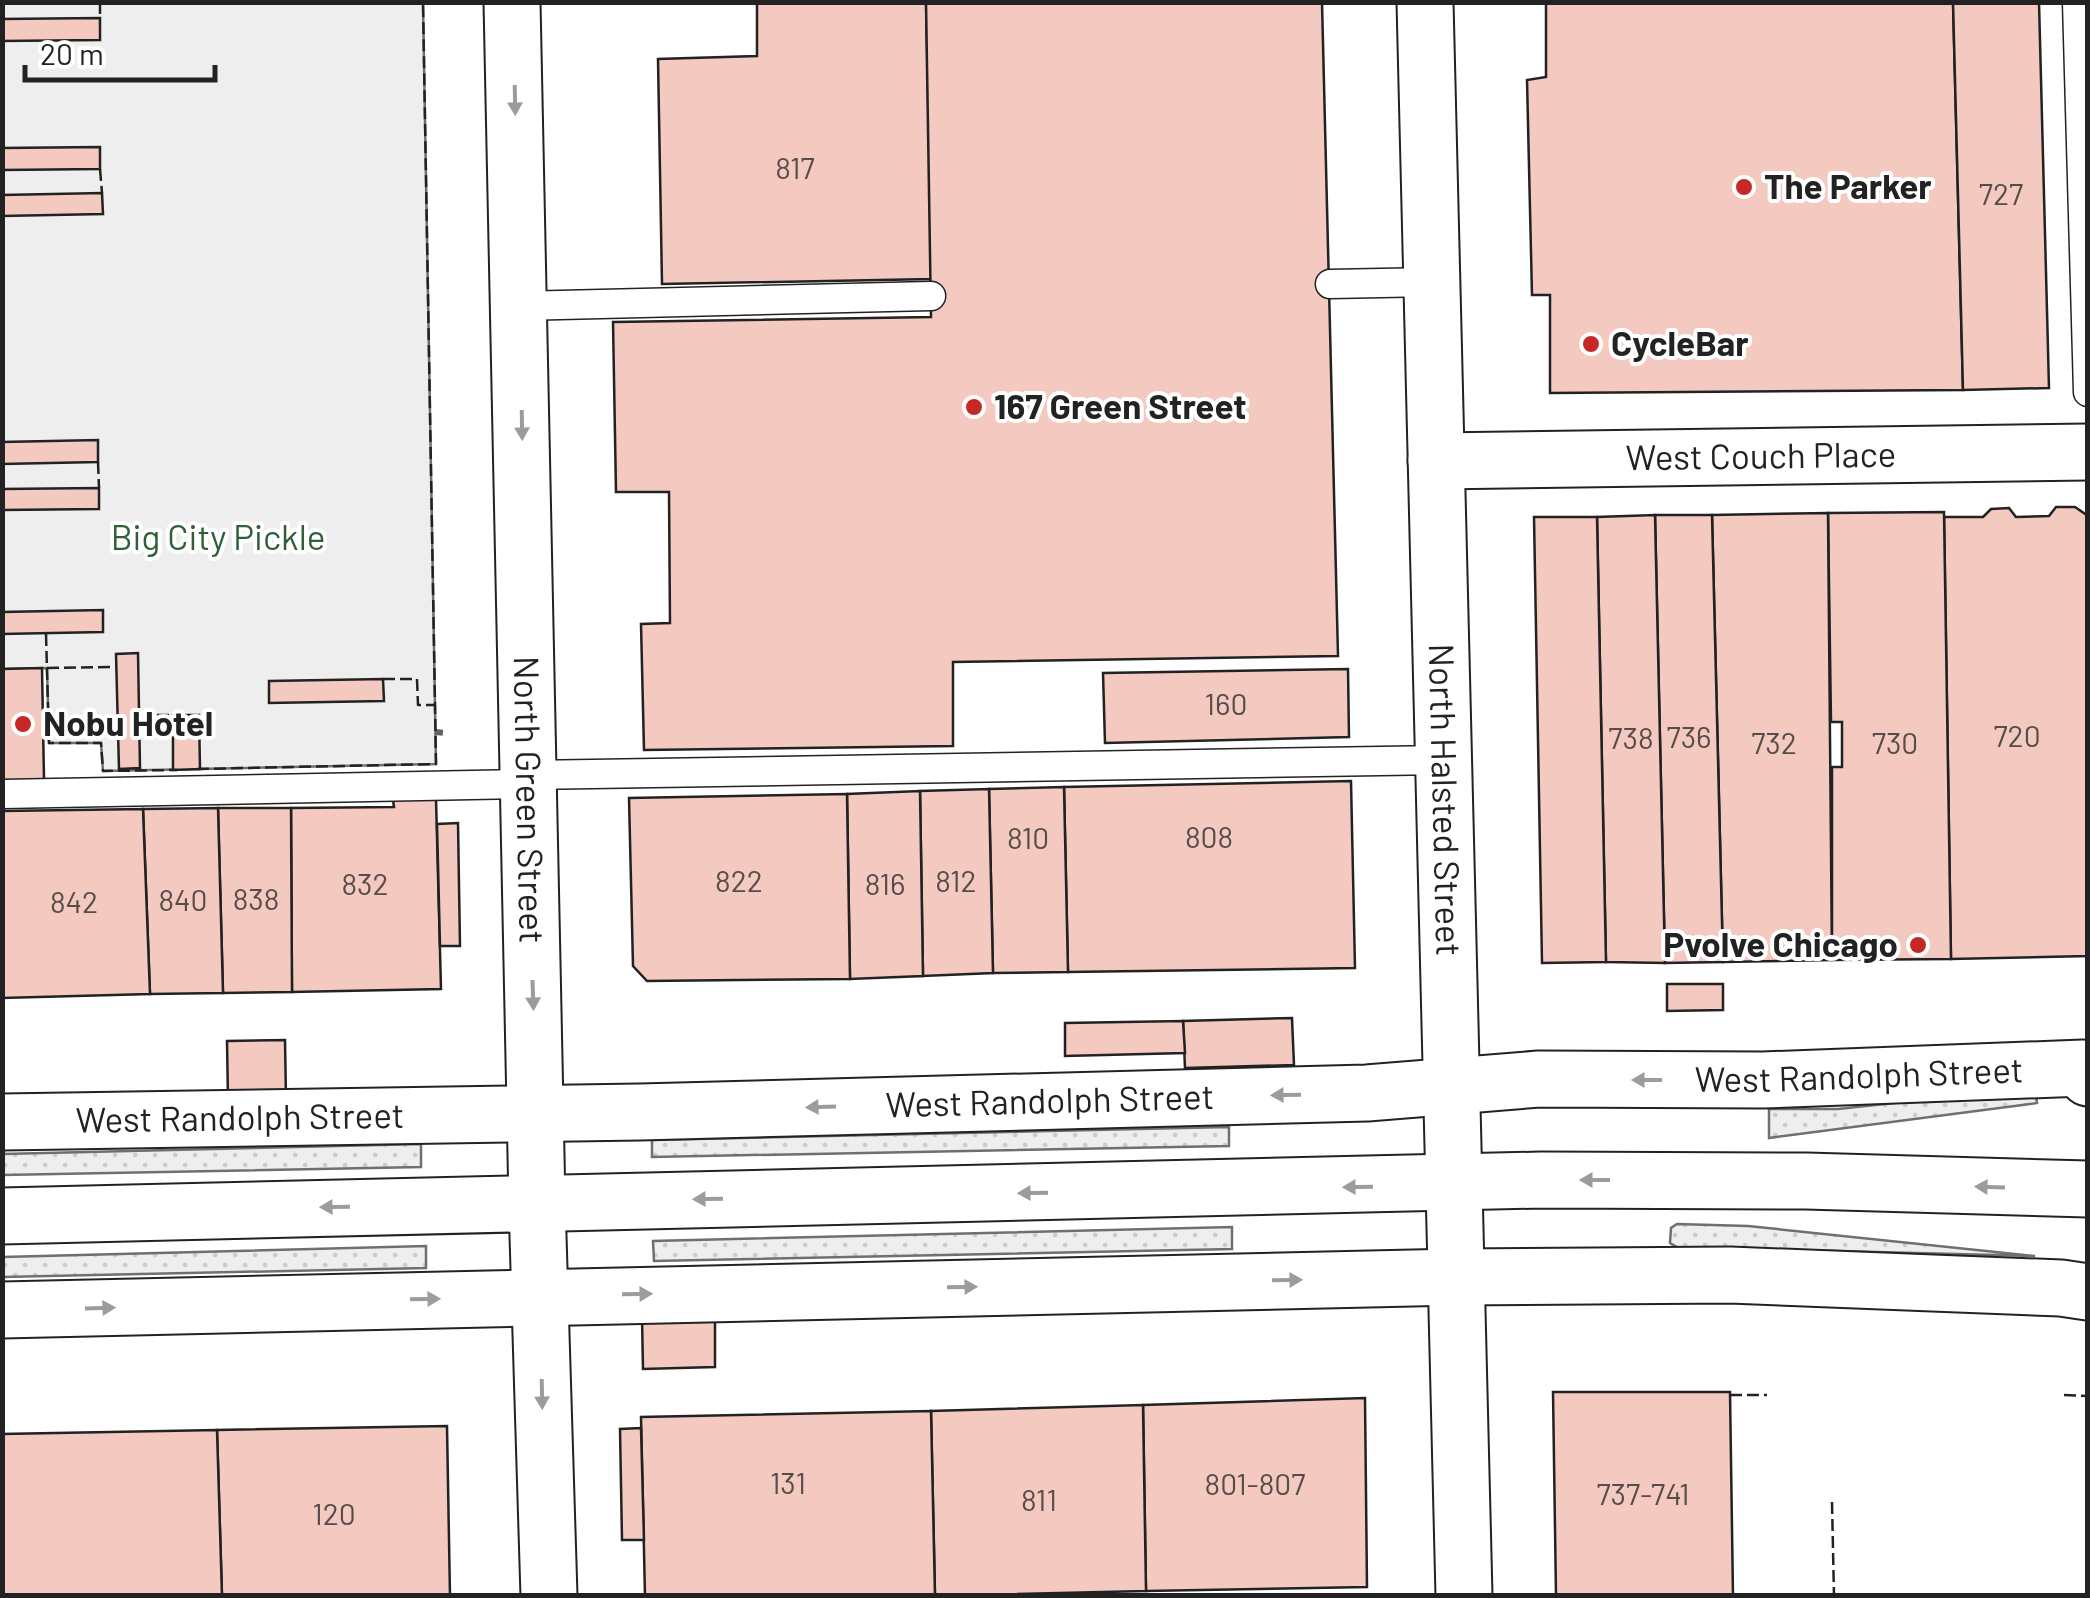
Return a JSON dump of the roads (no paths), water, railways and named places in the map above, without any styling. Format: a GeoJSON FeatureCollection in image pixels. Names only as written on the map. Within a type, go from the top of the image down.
{"type":"FeatureCollection","features":[{"type":"Feature","properties":{"kind":"street","name":"North Green Street"},"geometry":{"type":"LineString","coordinates":[[512,2],[549,1596]]}},
{"type":"Feature","properties":{"kind":"street","name":"North Halsted Street"},"geometry":{"type":"LineString","coordinates":[[1425,2],[1464,1596]]}},
{"type":"Feature","properties":{"kind":"street","name":"West Couch Place"},"geometry":{"type":"LineString","coordinates":[[1436,462],[2088,452]]}},
{"type":"Feature","properties":{"kind":"street","name":"West Randolph Street"},"geometry":{"type":"LineString","coordinates":[[2,1122],[536,1114],[1367,1093],[1539,1080],[1763,1080],[2083,1068],[2088,1078]]}},
{"type":"Feature","properties":{"kind":"street"},"geometry":{"type":"LineString","coordinates":[[2,1216],[1455,1182],[1806,1181],[2088,1189]]}},
{"type":"Feature","properties":{"kind":"street"},"geometry":{"type":"LineString","coordinates":[[2,1310],[1730,1274],[2088,1292]]}},
{"type":"Feature","properties":{"kind":"lane"},"geometry":{"type":"LineString","coordinates":[[2077,2],[2088,392]]}},
{"type":"Feature","properties":{"kind":"lane"},"geometry":{"type":"LineString","coordinates":[[1330,284],[1432,282]]}},
{"type":"Feature","properties":{"kind":"lane"},"geometry":{"type":"LineString","coordinates":[[519,306],[932,296]]}},
{"type":"Feature","properties":{"kind":"lane"},"geometry":{"type":"LineString","coordinates":[[2,794],[1443,760]]}},
{"type":"Feature","properties":{"kind":"place","name":"The Parker"},"geometry":{"type":"Point","coordinates":[1744,187]}},
{"type":"Feature","properties":{"kind":"place","name":"CycleBar"},"geometry":{"type":"Point","coordinates":[1591,344]}},
{"type":"Feature","properties":{"kind":"place","name":"167 Green Street"},"geometry":{"type":"Point","coordinates":[974,407]}},
{"type":"Feature","properties":{"kind":"place","name":"Nobu Hotel"},"geometry":{"type":"Point","coordinates":[23,724]}},
{"type":"Feature","properties":{"kind":"place","name":"Pvolve Chicago"},"geometry":{"type":"Point","coordinates":[1918,945]}},
{"type":"Feature","properties":{"kind":"park label","name":"Big City Pickle"},"geometry":{"type":"Point","coordinates":[218,538]}}]}
